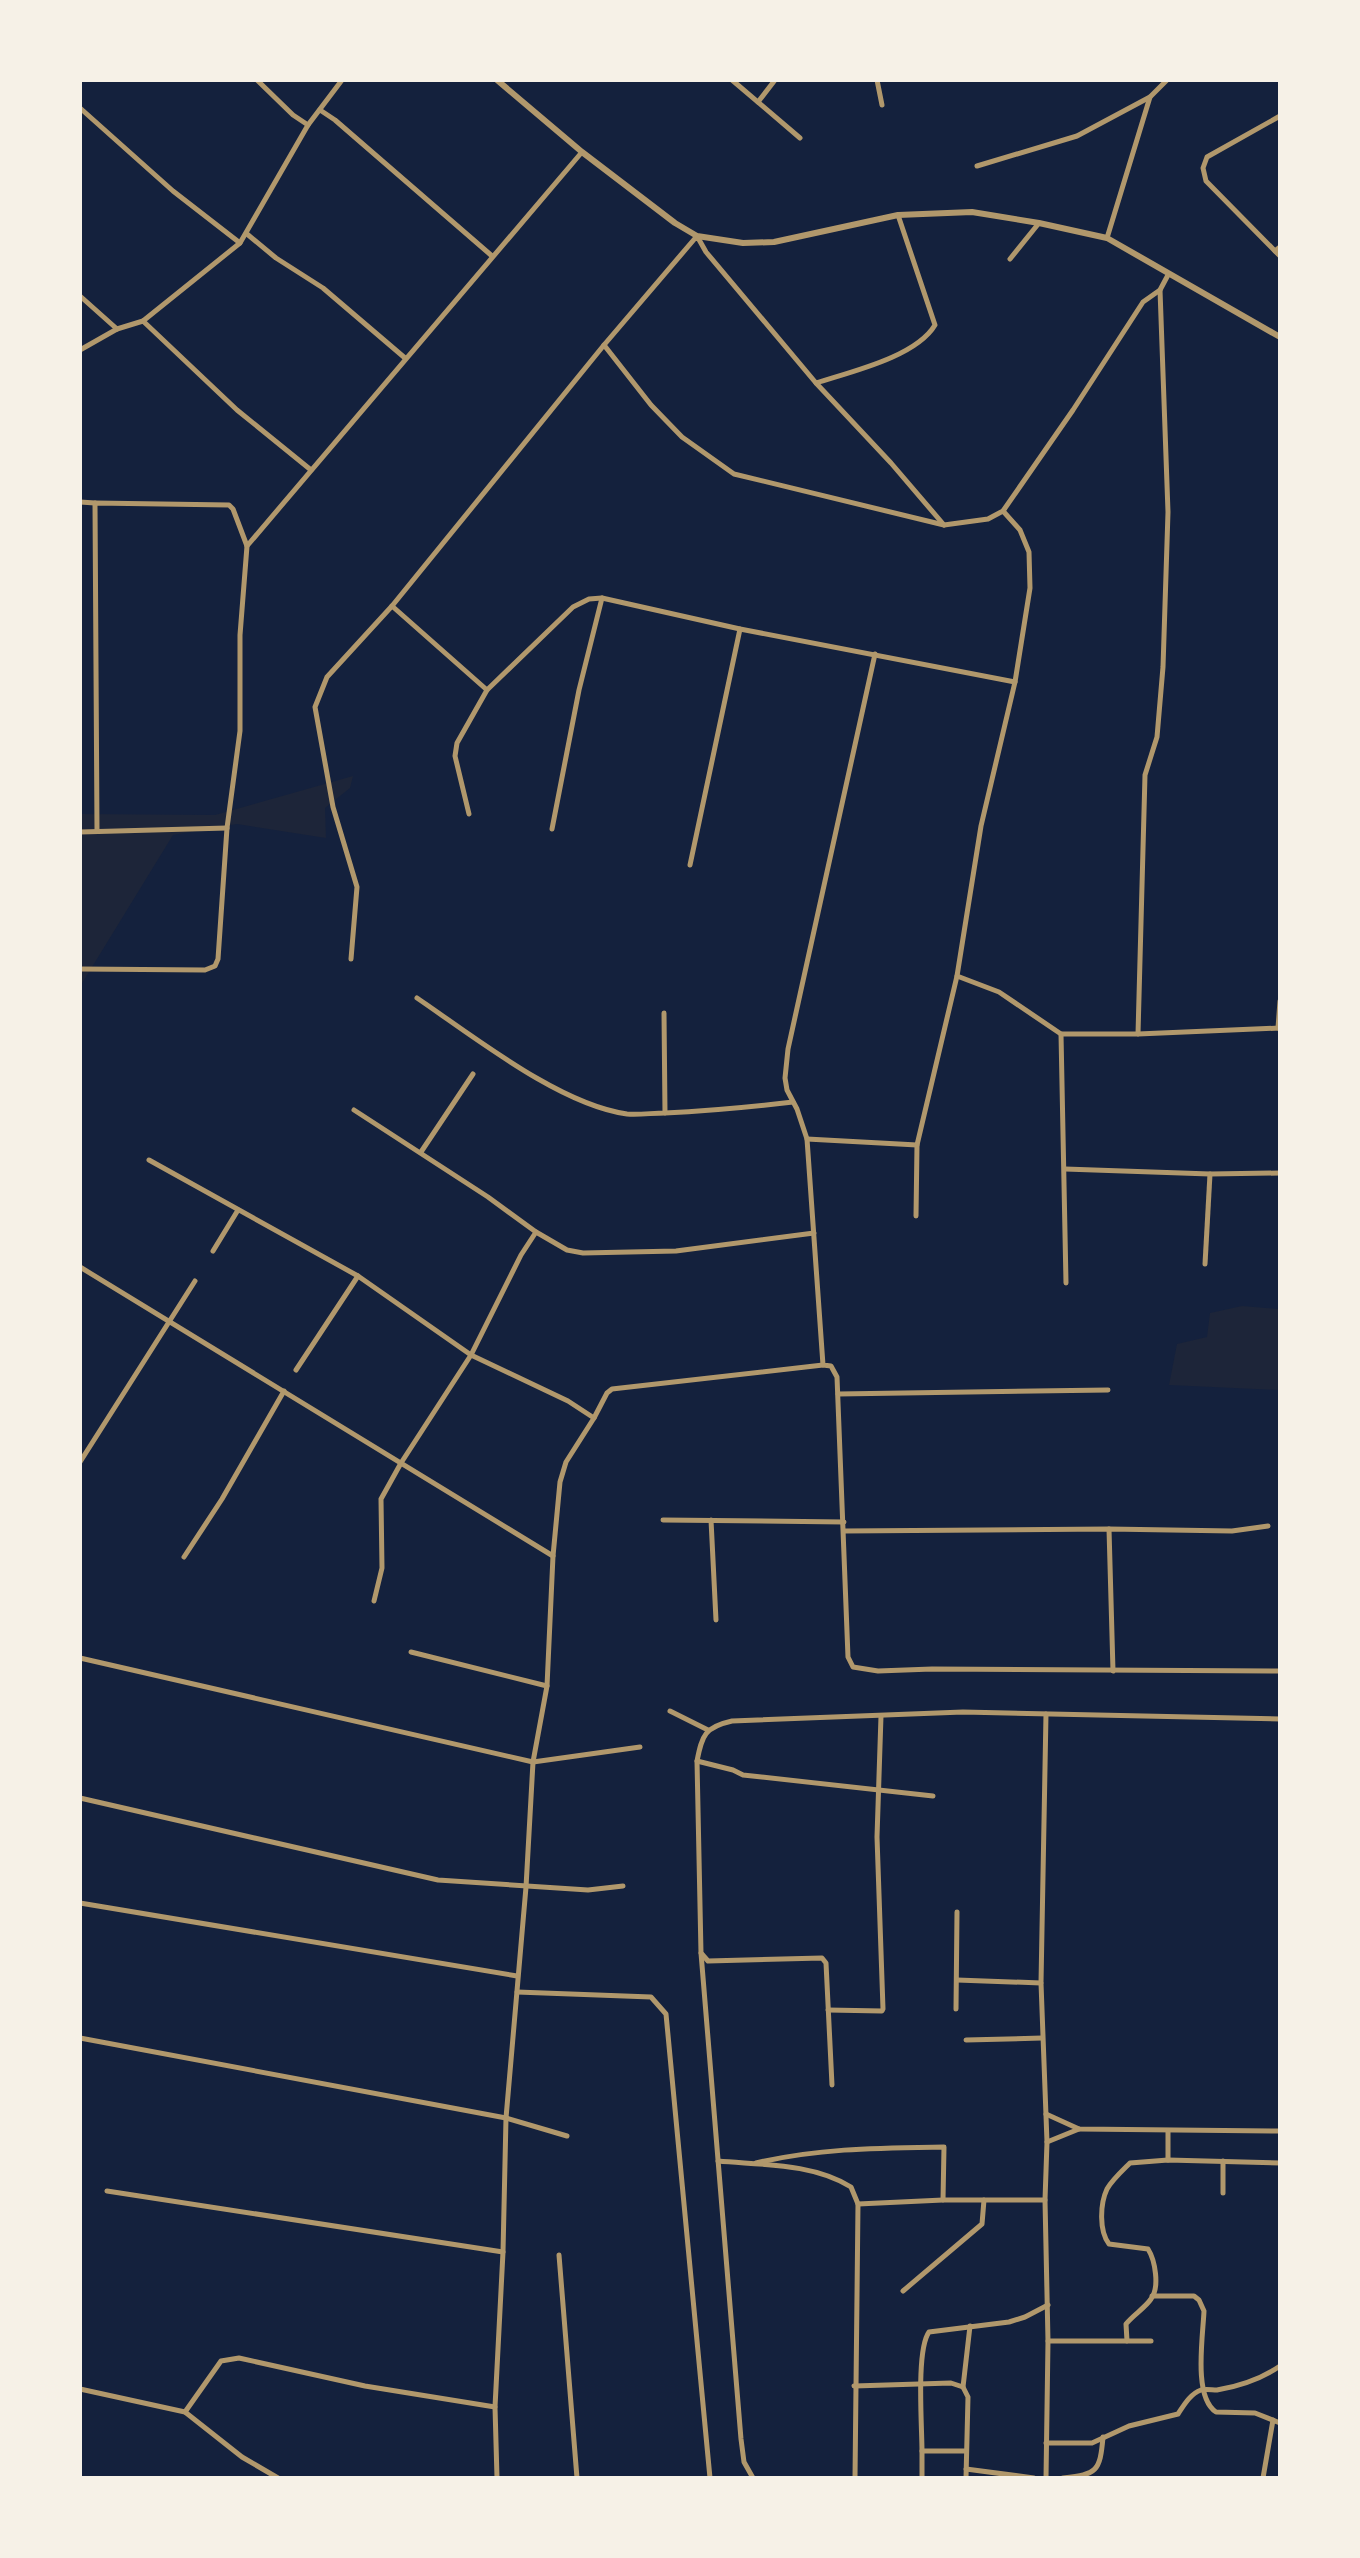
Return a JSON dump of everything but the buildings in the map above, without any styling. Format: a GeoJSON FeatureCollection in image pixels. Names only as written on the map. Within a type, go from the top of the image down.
{"type":"FeatureCollection","features":[{"type":"Feature","properties":{"kind":"street"},"geometry":{"type":"LineString","coordinates":[[257,80],[293,115],[308,125]]}},
{"type":"Feature","properties":{"kind":"street"},"geometry":{"type":"LineString","coordinates":[[80,350],[117,329],[143,321],[240,243],[308,125],[342,80]]}},
{"type":"Feature","properties":{"kind":"street"},"geometry":{"type":"LineString","coordinates":[[497,80],[506,83],[582,152],[675,223],[697,236],[743,243],[774,242],[898,215],[972,212],[1039,223],[1107,238],[1279,337]]}},
{"type":"Feature","properties":{"kind":"street"},"geometry":{"type":"LineString","coordinates":[[732,80],[800,138]]}},
{"type":"Feature","properties":{"kind":"street"},"geometry":{"type":"LineString","coordinates":[[758,102],[775,80]]}},
{"type":"Feature","properties":{"kind":"street"},"geometry":{"type":"LineString","coordinates":[[877,80],[882,105]]}},
{"type":"Feature","properties":{"kind":"street"},"geometry":{"type":"LineString","coordinates":[[977,166],[1077,136],[1150,97],[1167,80]]}},
{"type":"Feature","properties":{"kind":"street"},"geometry":{"type":"LineString","coordinates":[[1107,238],[1150,97]]}},
{"type":"Feature","properties":{"kind":"street"},"geometry":{"type":"LineString","coordinates":[[80,108],[173,191],[240,243]]}},
{"type":"Feature","properties":{"kind":"street"},"geometry":{"type":"LineString","coordinates":[[320,110],[492,256]]}},
{"type":"Feature","properties":{"kind":"street"},"geometry":{"type":"LineString","coordinates":[[1278,251],[1206,181],[1203,168],[1208,157],[1279,116]]}},
{"type":"Feature","properties":{"kind":"street"},"geometry":{"type":"LineString","coordinates":[[247,547],[582,152]]}},
{"type":"Feature","properties":{"kind":"street"},"geometry":{"type":"LineString","coordinates":[[816,383],[867,366],[917,344],[925,339],[935,325],[898,215]]}},
{"type":"Feature","properties":{"kind":"street"},"geometry":{"type":"LineString","coordinates":[[1010,258],[1039,223]]}},
{"type":"Feature","properties":{"kind":"street"},"geometry":{"type":"LineString","coordinates":[[247,234],[276,258],[323,288],[405,358]]}},
{"type":"Feature","properties":{"kind":"street"},"geometry":{"type":"LineString","coordinates":[[351,959],[357,887],[333,807],[315,706],[327,677],[392,606],[604,345],[697,236]]}},
{"type":"Feature","properties":{"kind":"street"},"geometry":{"type":"LineString","coordinates":[[697,236],[705,253],[816,383],[891,463],[944,525]]}},
{"type":"Feature","properties":{"kind":"street"},"geometry":{"type":"LineString","coordinates":[[604,345],[651,405],[682,437],[734,474],[944,525],[988,519],[1003,511],[1143,302],[1160,290],[1168,275]]}},
{"type":"Feature","properties":{"kind":"street"},"geometry":{"type":"LineString","coordinates":[[1138,1034],[1145,775],[1157,737],[1163,667],[1168,512],[1160,290]]}},
{"type":"Feature","properties":{"kind":"street"},"geometry":{"type":"LineString","coordinates":[[80,296],[117,329]]}},
{"type":"Feature","properties":{"kind":"street"},"geometry":{"type":"LineString","coordinates":[[143,321],[237,410],[311,470]]}},
{"type":"Feature","properties":{"kind":"street"},"geometry":{"type":"LineString","coordinates":[[80,502],[229,505],[233,509],[247,547],[240,635],[240,731],[228,828],[218,960],[215,965],[205,970],[80,969]]}},
{"type":"Feature","properties":{"kind":"street"},"geometry":{"type":"LineString","coordinates":[[95,503],[97,831]]}},
{"type":"Feature","properties":{"kind":"street"},"geometry":{"type":"LineString","coordinates":[[916,1216],[918,1145],[957,976],[981,825],[1015,682],[1030,588],[1029,552],[1020,530],[1003,511]]}},
{"type":"Feature","properties":{"kind":"street"},"geometry":{"type":"LineString","coordinates":[[469,814],[456,756],[457,743],[487,690],[573,607],[589,599],[602,598],[740,629],[1015,682]]}},
{"type":"Feature","properties":{"kind":"street"},"geometry":{"type":"LineString","coordinates":[[552,829],[579,690],[602,598]]}},
{"type":"Feature","properties":{"kind":"street"},"geometry":{"type":"LineString","coordinates":[[392,606],[487,690]]}},
{"type":"Feature","properties":{"kind":"street"},"geometry":{"type":"LineString","coordinates":[[690,866],[740,629]]}},
{"type":"Feature","properties":{"kind":"street"},"geometry":{"type":"LineString","coordinates":[[823,1365],[807,1139],[787,1090],[785,1078],[788,1049],[875,654]]}},
{"type":"Feature","properties":{"kind":"street"},"geometry":{"type":"LineString","coordinates":[[80,832],[228,828]]}},
{"type":"Feature","properties":{"kind":"street"},"geometry":{"type":"LineString","coordinates":[[957,976],[999,992],[1061,1034],[1138,1034],[1279,1028],[1279,1001]]}},
{"type":"Feature","properties":{"kind":"street"},"geometry":{"type":"LineString","coordinates":[[417,998],[516,1065],[576,1098],[607,1110],[630,1114],[793,1102]]}},
{"type":"Feature","properties":{"kind":"street"},"geometry":{"type":"LineString","coordinates":[[664,1013],[665,1112]]}},
{"type":"Feature","properties":{"kind":"street"},"geometry":{"type":"LineString","coordinates":[[1061,1034],[1066,1283]]}},
{"type":"Feature","properties":{"kind":"street"},"geometry":{"type":"LineString","coordinates":[[421,1152],[474,1074]]}},
{"type":"Feature","properties":{"kind":"street"},"geometry":{"type":"LineString","coordinates":[[354,1110],[567,1250],[583,1253],[676,1251],[814,1233]]}},
{"type":"Feature","properties":{"kind":"street"},"geometry":{"type":"LineString","coordinates":[[807,1139],[918,1145]]}},
{"type":"Feature","properties":{"kind":"street"},"geometry":{"type":"LineString","coordinates":[[149,1160],[358,1276],[471,1355],[568,1401],[594,1418]]}},
{"type":"Feature","properties":{"kind":"street"},"geometry":{"type":"LineString","coordinates":[[1065,1169],[1210,1174],[1279,1173]]}},
{"type":"Feature","properties":{"kind":"street"},"geometry":{"type":"LineString","coordinates":[[1205,1264],[1210,1174]]}},
{"type":"Feature","properties":{"kind":"street"},"geometry":{"type":"LineString","coordinates":[[213,1251],[239,1210]]}},
{"type":"Feature","properties":{"kind":"street"},"geometry":{"type":"LineString","coordinates":[[374,1601],[382,1568],[381,1499],[401,1463],[471,1355],[521,1255],[536,1232]]}},
{"type":"Feature","properties":{"kind":"street"},"geometry":{"type":"LineString","coordinates":[[80,1267],[553,1556]]}},
{"type":"Feature","properties":{"kind":"street"},"geometry":{"type":"LineString","coordinates":[[296,1370],[358,1276]]}},
{"type":"Feature","properties":{"kind":"street"},"geometry":{"type":"LineString","coordinates":[[80,1462],[195,1281]]}},
{"type":"Feature","properties":{"kind":"street"},"geometry":{"type":"LineString","coordinates":[[497,2477],[495,2407],[506,2118],[526,1887],[533,1762],[547,1686],[553,1556],[560,1482],[566,1462],[607,1393],[612,1389],[823,1365],[831,1366],[835,1370],[844,1521],[847,1652],[853,1667],[878,1671],[1279,1671]]}},
{"type":"Feature","properties":{"kind":"street"},"geometry":{"type":"LineString","coordinates":[[838,1394],[1108,1390]]}},
{"type":"Feature","properties":{"kind":"street"},"geometry":{"type":"LineString","coordinates":[[184,1557],[222,1499],[284,1391]]}},
{"type":"Feature","properties":{"kind":"street"},"geometry":{"type":"LineString","coordinates":[[663,1520],[844,1521]]}},
{"type":"Feature","properties":{"kind":"street"},"geometry":{"type":"LineString","coordinates":[[711,1520],[716,1620]]}},
{"type":"Feature","properties":{"kind":"street"},"geometry":{"type":"LineString","coordinates":[[844,1531],[1232,1531],[1268,1526]]}},
{"type":"Feature","properties":{"kind":"street"},"geometry":{"type":"LineString","coordinates":[[1109,1529],[1114,1671]]}},
{"type":"Feature","properties":{"kind":"street"},"geometry":{"type":"LineString","coordinates":[[411,1652],[547,1686]]}},
{"type":"Feature","properties":{"kind":"street"},"geometry":{"type":"LineString","coordinates":[[80,1658],[533,1762],[640,1747]]}},
{"type":"Feature","properties":{"kind":"street"},"geometry":{"type":"LineString","coordinates":[[670,1711],[708,1730]]}},
{"type":"Feature","properties":{"kind":"street"},"geometry":{"type":"LineString","coordinates":[[753,2477],[744,2462],[741,2439],[701,1954],[697,1761],[701,1739],[717,1724],[732,1721],[963,1712],[1279,1719]]}},
{"type":"Feature","properties":{"kind":"street"},"geometry":{"type":"LineString","coordinates":[[1046,1714],[1041,1983],[1047,2141],[1046,2477]]}},
{"type":"Feature","properties":{"kind":"street"},"geometry":{"type":"LineString","coordinates":[[828,2010],[883,2009],[877,1789],[881,1716]]}},
{"type":"Feature","properties":{"kind":"street"},"geometry":{"type":"LineString","coordinates":[[697,1761],[733,1769],[743,1775],[933,1796]]}},
{"type":"Feature","properties":{"kind":"street"},"geometry":{"type":"LineString","coordinates":[[80,1798],[438,1880],[588,1890],[623,1886]]}},
{"type":"Feature","properties":{"kind":"street"},"geometry":{"type":"LineString","coordinates":[[80,1903],[517,1976]]}},
{"type":"Feature","properties":{"kind":"street"},"geometry":{"type":"LineString","coordinates":[[956,2009],[957,1912]]}},
{"type":"Feature","properties":{"kind":"street"},"geometry":{"type":"LineString","coordinates":[[701,1954],[708,1961],[822,1958],[826,1963],[832,2085]]}},
{"type":"Feature","properties":{"kind":"street"},"geometry":{"type":"LineString","coordinates":[[957,1980],[1041,1983]]}},
{"type":"Feature","properties":{"kind":"street"},"geometry":{"type":"LineString","coordinates":[[517,1992],[651,1997],[666,2014],[710,2477]]}},
{"type":"Feature","properties":{"kind":"street"},"geometry":{"type":"LineString","coordinates":[[80,2038],[506,2118],[567,2136]]}},
{"type":"Feature","properties":{"kind":"street"},"geometry":{"type":"LineString","coordinates":[[966,2040],[1041,2038]]}},
{"type":"Feature","properties":{"kind":"street"},"geometry":{"type":"LineString","coordinates":[[1046,2114],[1079,2129]]}},
{"type":"Feature","properties":{"kind":"street"},"geometry":{"type":"LineString","coordinates":[[1047,2141],[1079,2129],[1279,2131]]}},
{"type":"Feature","properties":{"kind":"street"},"geometry":{"type":"LineString","coordinates":[[1168,2131],[1168,2160]]}},
{"type":"Feature","properties":{"kind":"street"},"geometry":{"type":"LineString","coordinates":[[751,2164],[796,2153],[842,2149],[944,2147],[943,2200]]}},
{"type":"Feature","properties":{"kind":"street"},"geometry":{"type":"LineString","coordinates":[[1127,2341],[1126,2324],[1152,2296],[1155,2271],[1148,2249],[1109,2244],[1105,2239],[1101,2218],[1108,2186],[1130,2163],[1168,2160],[1279,2163]]}},
{"type":"Feature","properties":{"kind":"street"},"geometry":{"type":"LineString","coordinates":[[718,2161],[808,2171],[828,2176],[851,2187],[858,2203],[855,2477]]}},
{"type":"Feature","properties":{"kind":"street"},"geometry":{"type":"LineString","coordinates":[[1223,2161],[1223,2193]]}},
{"type":"Feature","properties":{"kind":"street"},"geometry":{"type":"LineString","coordinates":[[107,2191],[503,2252]]}},
{"type":"Feature","properties":{"kind":"street"},"geometry":{"type":"LineString","coordinates":[[903,2291],[982,2224],[984,2200]]}},
{"type":"Feature","properties":{"kind":"street"},"geometry":{"type":"LineString","coordinates":[[858,2203],[1045,2200]]}},
{"type":"Feature","properties":{"kind":"street"},"geometry":{"type":"LineString","coordinates":[[559,2255],[577,2477]]}},
{"type":"Feature","properties":{"kind":"street"},"geometry":{"type":"LineString","coordinates":[[1152,2296],[1194,2296],[1199,2300],[1204,2311],[1202,2390],[1211,2409],[1216,2412],[1255,2413],[1276,2422],[1263,2477]]}},
{"type":"Feature","properties":{"kind":"street"},"geometry":{"type":"LineString","coordinates":[[922,2477],[921,2385],[925,2338],[929,2332],[1017,2319],[1048,2305]]}},
{"type":"Feature","properties":{"kind":"street"},"geometry":{"type":"LineString","coordinates":[[967,2477],[968,2397],[963,2387],[970,2326]]}},
{"type":"Feature","properties":{"kind":"street"},"geometry":{"type":"LineString","coordinates":[[1048,2341],[1151,2342]]}},
{"type":"Feature","properties":{"kind":"street"},"geometry":{"type":"LineString","coordinates":[[185,2412],[221,2361],[239,2358],[365,2386],[495,2407]]}},
{"type":"Feature","properties":{"kind":"street"},"geometry":{"type":"LineString","coordinates":[[1046,2443],[1093,2443],[1129,2426],[1178,2414],[1191,2396],[1202,2390],[1241,2385],[1266,2375],[1279,2366]]}},
{"type":"Feature","properties":{"kind":"street"},"geometry":{"type":"LineString","coordinates":[[854,2386],[951,2383],[963,2387]]}},
{"type":"Feature","properties":{"kind":"street"},"geometry":{"type":"LineString","coordinates":[[80,2389],[185,2412],[242,2457],[278,2477]]}},
{"type":"Feature","properties":{"kind":"street"},"geometry":{"type":"LineString","coordinates":[[1063,2477],[1090,2475],[1101,2463],[1103,2437]]}},
{"type":"Feature","properties":{"kind":"street"},"geometry":{"type":"LineString","coordinates":[[922,2451],[966,2451]]}},
{"type":"Feature","properties":{"kind":"street"},"geometry":{"type":"LineString","coordinates":[[966,2469],[1034,2477]]}},
{"type":"Feature","properties":{"kind":"shaded area"},"geometry":{"type":"Polygon","coordinates":[[[353,776],[350,788],[325,808],[326,838],[237,824],[173,835],[81,985],[81,814],[215,815],[353,776]]]}},
{"type":"Feature","properties":{"kind":"shaded area"},"geometry":{"type":"Polygon","coordinates":[[[1242,1306],[1279,1309],[1279,1390],[1169,1385],[1177,1344],[1207,1337],[1210,1313],[1242,1306]]]}}]}
